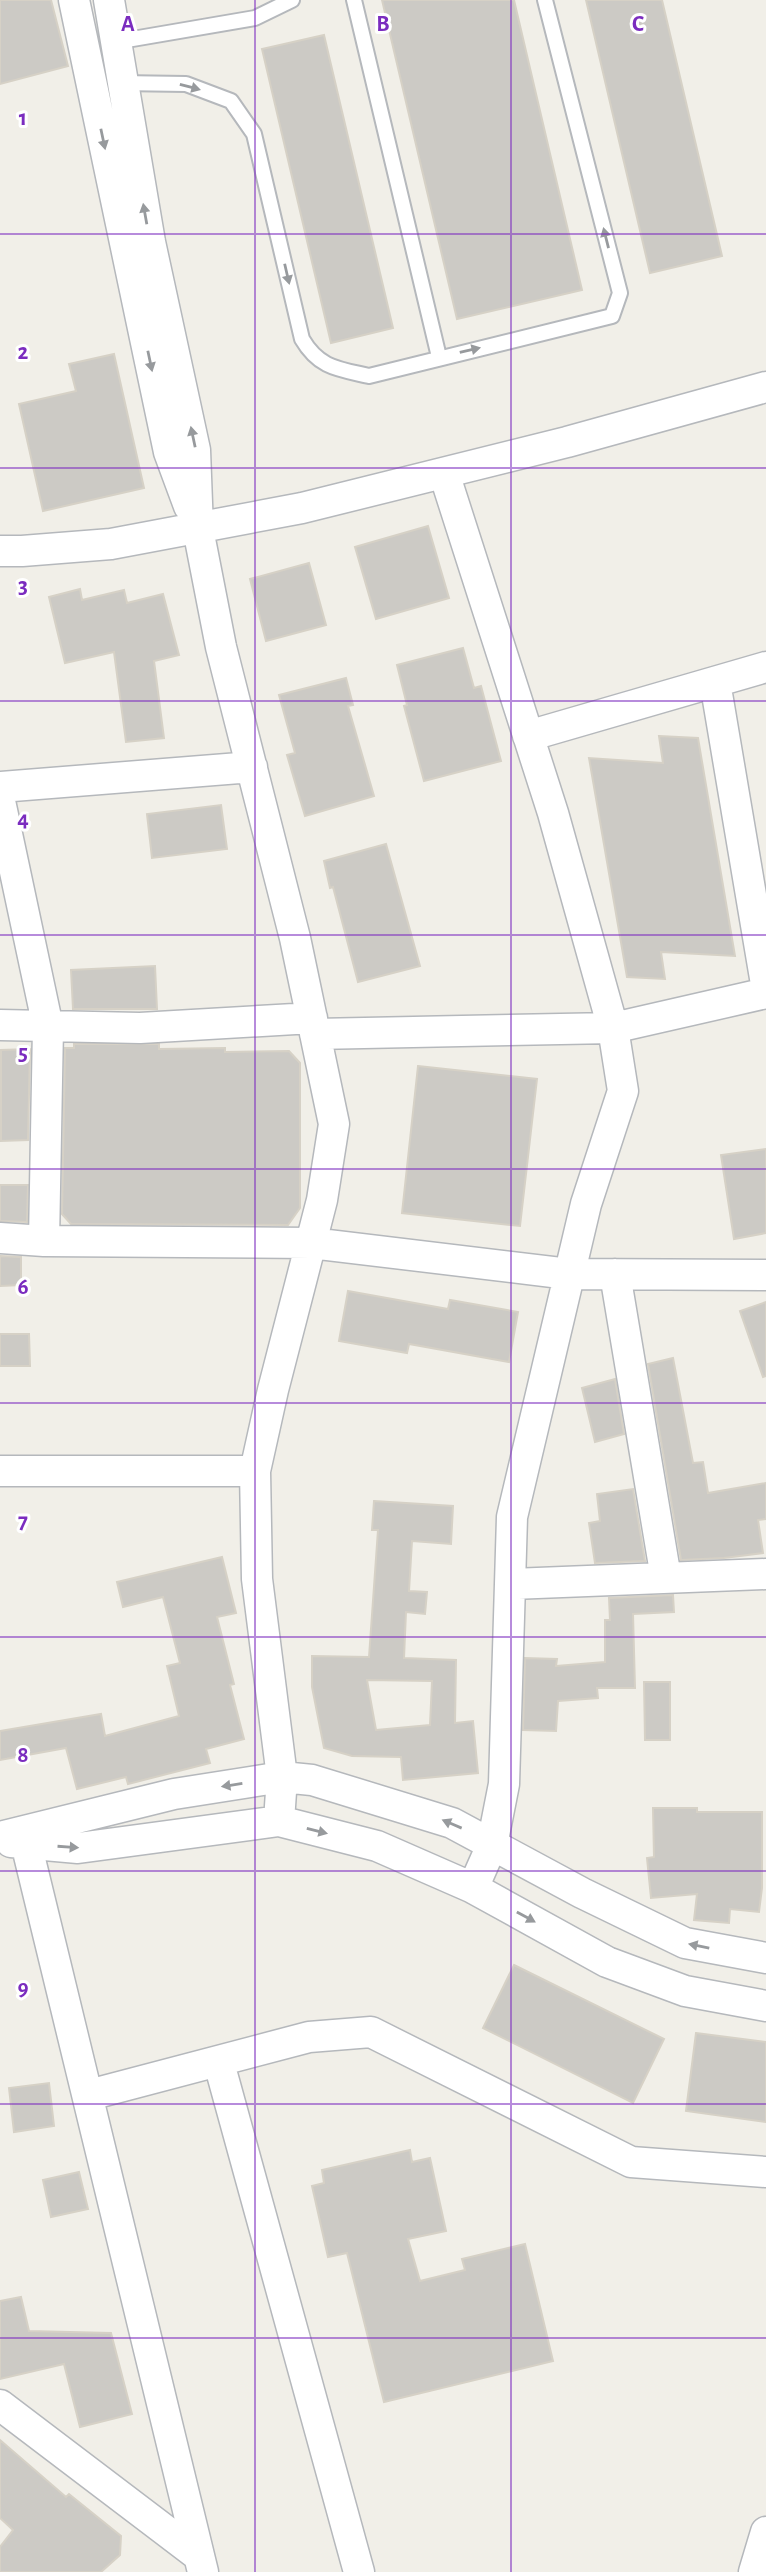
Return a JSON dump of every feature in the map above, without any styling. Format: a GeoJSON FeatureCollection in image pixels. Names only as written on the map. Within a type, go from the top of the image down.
{"type":"FeatureCollection","features":[{"type":"Feature","properties":{"kind":"street"},"geometry":{"type":"LineString","coordinates":[[74,0],[169,452],[198,529]]}},
{"type":"Feature","properties":{"kind":"street"},"geometry":{"type":"LineString","coordinates":[[109,0],[150,242],[195,450],[198,529],[221,647],[295,938],[334,1124],[322,1200],[255,1471],[257,1579],[282,1777],[279,1821]]}},
{"type":"Feature","properties":{"kind":"street"},"geometry":{"type":"LineString","coordinates":[[0,551],[111,544],[302,508],[766,387]]}},
{"type":"Feature","properties":{"kind":"street"},"geometry":{"type":"LineString","coordinates":[[444,473],[553,813],[613,1028],[623,1091],[586,1204],[512,1517],[504,1784],[492,1845],[473,1888]]}},
{"type":"Feature","properties":{"kind":"street"},"geometry":{"type":"LineString","coordinates":[[528,736],[766,667]]}},
{"type":"Feature","properties":{"kind":"street"},"geometry":{"type":"LineString","coordinates":[[715,682],[766,984]]}},
{"type":"Feature","properties":{"kind":"street"},"geometry":{"type":"LineString","coordinates":[[0,787],[251,767]]}},
{"type":"Feature","properties":{"kind":"street"},"geometry":{"type":"LineString","coordinates":[[0,802],[48,1027],[44,1241]]}},
{"type":"Feature","properties":{"kind":"street"},"geometry":{"type":"LineString","coordinates":[[0,1025],[139,1028],[613,1028],[766,993]]}},
{"type":"Feature","properties":{"kind":"street"},"geometry":{"type":"LineString","coordinates":[[0,1238],[44,1241],[311,1243],[569,1274],[766,1275]]}},
{"type":"Feature","properties":{"kind":"street"},"geometry":{"type":"LineString","coordinates":[[615,1274],[666,1578]]}},
{"type":"Feature","properties":{"kind":"street"},"geometry":{"type":"LineString","coordinates":[[0,1471],[255,1471]]}},
{"type":"Feature","properties":{"kind":"street"},"geometry":{"type":"LineString","coordinates":[[512,1584],[766,1574]]}},
{"type":"Feature","properties":{"kind":"street"},"geometry":{"type":"LineString","coordinates":[[9,1840],[174,1794],[282,1777],[312,1780],[452,1823],[582,1893],[685,1943],[766,1958]]}},
{"type":"Feature","properties":{"kind":"street"},"geometry":{"type":"LineString","coordinates":[[9,1840],[78,1848],[279,1821],[377,1846],[473,1888],[607,1962],[685,1991],[766,2006]]}},
{"type":"Feature","properties":{"kind":"street"},"geometry":{"type":"LineString","coordinates":[[9,1840],[89,2095],[201,2564]]}},
{"type":"Feature","properties":{"kind":"street"},"geometry":{"type":"LineString","coordinates":[[89,2095],[219,2063],[309,2037],[371,2032],[631,2161],[766,2172]]}},
{"type":"Feature","properties":{"kind":"street"},"geometry":{"type":"LineString","coordinates":[[219,2063],[359,2572]]}},
{"type":"Feature","properties":{"kind":"street"},"geometry":{"type":"LineString","coordinates":[[0,2405],[201,2564]]}},
{"type":"Feature","properties":{"kind":"street"},"geometry":{"type":"LineString","coordinates":[[754,2572],[766,2532]]}},
{"type":"Feature","properties":{"kind":"lane"},"geometry":{"type":"LineString","coordinates":[[116,43],[254,18],[292,0]]}},
{"type":"Feature","properties":{"kind":"lane"},"geometry":{"type":"LineString","coordinates":[[354,0],[439,357]]}},
{"type":"Feature","properties":{"kind":"lane"},"geometry":{"type":"LineString","coordinates":[[93,91],[122,82],[186,84],[230,101],[254,134],[302,339],[312,356],[332,368],[369,376],[612,316],[620,293],[545,0]]}},
{"type":"Feature","properties":{"kind":"building"},"geometry":{"type":"Polygon","coordinates":[[[0,0],[51,0],[68,66],[0,84],[0,0]]]}},
{"type":"Feature","properties":{"kind":"building"},"geometry":{"type":"Polygon","coordinates":[[[382,0],[514,0],[582,290],[457,319],[382,0]]]}},
{"type":"Feature","properties":{"kind":"building"},"geometry":{"type":"Polygon","coordinates":[[[586,0],[662,0],[722,256],[650,273],[586,0]]]}},
{"type":"Feature","properties":{"kind":"building"},"geometry":{"type":"Polygon","coordinates":[[[324,35],[393,328],[331,343],[262,49],[324,35]]]}},
{"type":"Feature","properties":{"kind":"building"},"geometry":{"type":"Polygon","coordinates":[[[114,354],[144,488],[43,511],[19,404],[76,391],[69,364],[114,354]]]}},
{"type":"Feature","properties":{"kind":"building"},"geometry":{"type":"Polygon","coordinates":[[[428,526],[449,598],[376,619],[355,547],[428,526]]]}},
{"type":"Feature","properties":{"kind":"building"},"geometry":{"type":"Polygon","coordinates":[[[309,563],[326,625],[266,641],[250,579],[309,563]]]}},
{"type":"Feature","properties":{"kind":"building"},"geometry":{"type":"Polygon","coordinates":[[[80,589],[82,600],[124,590],[127,603],[163,594],[179,655],[154,661],[164,738],[126,742],[114,652],[65,663],[49,597],[80,589]]]}},
{"type":"Feature","properties":{"kind":"building"},"geometry":{"type":"Polygon","coordinates":[[[463,648],[474,688],[481,686],[501,761],[424,781],[404,706],[407,705],[397,665],[463,648]]]}},
{"type":"Feature","properties":{"kind":"building"},"geometry":{"type":"Polygon","coordinates":[[[346,678],[353,705],[348,706],[374,796],[305,816],[287,755],[295,753],[279,695],[346,678]]]}},
{"type":"Feature","properties":{"kind":"building"},"geometry":{"type":"Polygon","coordinates":[[[659,736],[698,738],[735,956],[661,952],[665,979],[627,977],[589,758],[663,763],[659,736]]]}},
{"type":"Feature","properties":{"kind":"building"},"geometry":{"type":"Polygon","coordinates":[[[221,805],[227,849],[152,858],[147,814],[221,805]]]}},
{"type":"Feature","properties":{"kind":"building"},"geometry":{"type":"Polygon","coordinates":[[[386,844],[420,966],[358,982],[324,861],[386,844]]]}},
{"type":"Feature","properties":{"kind":"building"},"geometry":{"type":"Polygon","coordinates":[[[155,966],[157,1009],[73,1009],[71,970],[155,966]]]}},
{"type":"Feature","properties":{"kind":"building"},"geometry":{"type":"Polygon","coordinates":[[[74,1044],[159,1044],[159,1049],[225,1048],[225,1052],[289,1051],[300,1063],[300,1208],[288,1225],[71,1224],[62,1214],[65,1048],[74,1048],[74,1044]]]}},
{"type":"Feature","properties":{"kind":"building"},"geometry":{"type":"Polygon","coordinates":[[[30,1049],[28,1140],[1,1141],[1,1050],[30,1049]]]}},
{"type":"Feature","properties":{"kind":"building"},"geometry":{"type":"Polygon","coordinates":[[[418,1066],[537,1079],[520,1226],[402,1213],[418,1066]]]}},
{"type":"Feature","properties":{"kind":"building"},"geometry":{"type":"Polygon","coordinates":[[[766,1149],[766,1233],[734,1239],[721,1155],[766,1149]]]}},
{"type":"Feature","properties":{"kind":"building"},"geometry":{"type":"Polygon","coordinates":[[[0,1185],[28,1185],[27,1222],[0,1221],[0,1185]]]}},
{"type":"Feature","properties":{"kind":"building"},"geometry":{"type":"Polygon","coordinates":[[[0,1256],[21,1257],[21,1285],[0,1286],[0,1256]]]}},
{"type":"Feature","properties":{"kind":"building"},"geometry":{"type":"Polygon","coordinates":[[[348,1291],[448,1309],[450,1300],[518,1312],[509,1362],[409,1344],[407,1353],[339,1341],[348,1291]]]}},
{"type":"Feature","properties":{"kind":"building"},"geometry":{"type":"Polygon","coordinates":[[[766,1302],[766,1376],[763,1377],[740,1311],[766,1302]]]}},
{"type":"Feature","properties":{"kind":"building"},"geometry":{"type":"Polygon","coordinates":[[[0,1334],[29,1334],[30,1366],[0,1366],[0,1334]]]}},
{"type":"Feature","properties":{"kind":"building"},"geometry":{"type":"Polygon","coordinates":[[[673,1358],[693,1463],[703,1462],[708,1493],[766,1483],[766,1519],[758,1520],[763,1553],[681,1560],[648,1364],[673,1358]]]}},
{"type":"Feature","properties":{"kind":"building"},"geometry":{"type":"Polygon","coordinates":[[[615,1379],[624,1434],[595,1442],[582,1388],[615,1379]]]}},
{"type":"Feature","properties":{"kind":"building"},"geometry":{"type":"Polygon","coordinates":[[[633,1489],[645,1561],[595,1563],[589,1523],[600,1521],[597,1494],[633,1489]]]}},
{"type":"Feature","properties":{"kind":"building"},"geometry":{"type":"Polygon","coordinates":[[[374,1501],[453,1506],[451,1544],[412,1541],[409,1591],[427,1592],[425,1614],[406,1612],[404,1658],[456,1660],[455,1723],[473,1721],[478,1773],[403,1780],[401,1757],[352,1756],[324,1748],[312,1687],[312,1656],[369,1657],[378,1530],[372,1530],[374,1501]],[[367,1680],[376,1730],[430,1725],[432,1681],[367,1680]]]}},
{"type":"Feature","properties":{"kind":"building"},"geometry":{"type":"Polygon","coordinates":[[[222,1557],[236,1613],[217,1617],[234,1684],[230,1685],[244,1739],[206,1749],[210,1763],[128,1784],[126,1777],[77,1789],[66,1748],[0,1760],[0,1731],[101,1714],[105,1736],[179,1716],[167,1666],[180,1663],[163,1597],[123,1607],[117,1582],[222,1557]]]}},
{"type":"Feature","properties":{"kind":"building"},"geometry":{"type":"Polygon","coordinates":[[[673,1595],[674,1612],[633,1614],[635,1688],[597,1688],[598,1698],[558,1701],[556,1731],[523,1730],[525,1658],[557,1659],[556,1666],[605,1662],[605,1620],[610,1620],[609,1598],[673,1595]]]}},
{"type":"Feature","properties":{"kind":"building"},"geometry":{"type":"Polygon","coordinates":[[[644,1682],[670,1682],[670,1740],[645,1740],[644,1682]]]}},
{"type":"Feature","properties":{"kind":"building"},"geometry":{"type":"Polygon","coordinates":[[[653,1808],[697,1808],[697,1812],[762,1812],[762,1888],[759,1912],[730,1909],[729,1923],[694,1920],[697,1894],[651,1898],[647,1858],[654,1857],[653,1808]]]}},
{"type":"Feature","properties":{"kind":"building"},"geometry":{"type":"Polygon","coordinates":[[[514,1965],[664,2039],[633,2103],[483,2028],[514,1965]]]}},
{"type":"Feature","properties":{"kind":"building"},"geometry":{"type":"Polygon","coordinates":[[[696,2033],[766,2042],[766,2122],[686,2111],[696,2033]]]}},
{"type":"Feature","properties":{"kind":"building"},"geometry":{"type":"Polygon","coordinates":[[[49,2083],[54,2126],[14,2132],[9,2088],[49,2083]]]}},
{"type":"Feature","properties":{"kind":"building"},"geometry":{"type":"Polygon","coordinates":[[[410,2150],[412,2162],[430,2158],[446,2231],[408,2239],[420,2281],[465,2270],[462,2259],[525,2244],[553,2361],[384,2402],[347,2253],[328,2257],[312,2186],[324,2183],[322,2170],[410,2150]]]}},
{"type":"Feature","properties":{"kind":"building"},"geometry":{"type":"Polygon","coordinates":[[[79,2172],[88,2209],[51,2217],[43,2180],[79,2172]]]}},
{"type":"Feature","properties":{"kind":"building"},"geometry":{"type":"Polygon","coordinates":[[[21,2297],[29,2331],[111,2333],[132,2414],[80,2427],[64,2364],[0,2379],[0,2301],[21,2297]]]}},
{"type":"Feature","properties":{"kind":"building"},"geometry":{"type":"Polygon","coordinates":[[[0,2440],[66,2497],[69,2494],[121,2536],[120,2555],[101,2572],[0,2572],[0,2547],[13,2530],[0,2518],[0,2440]]]}}]}
